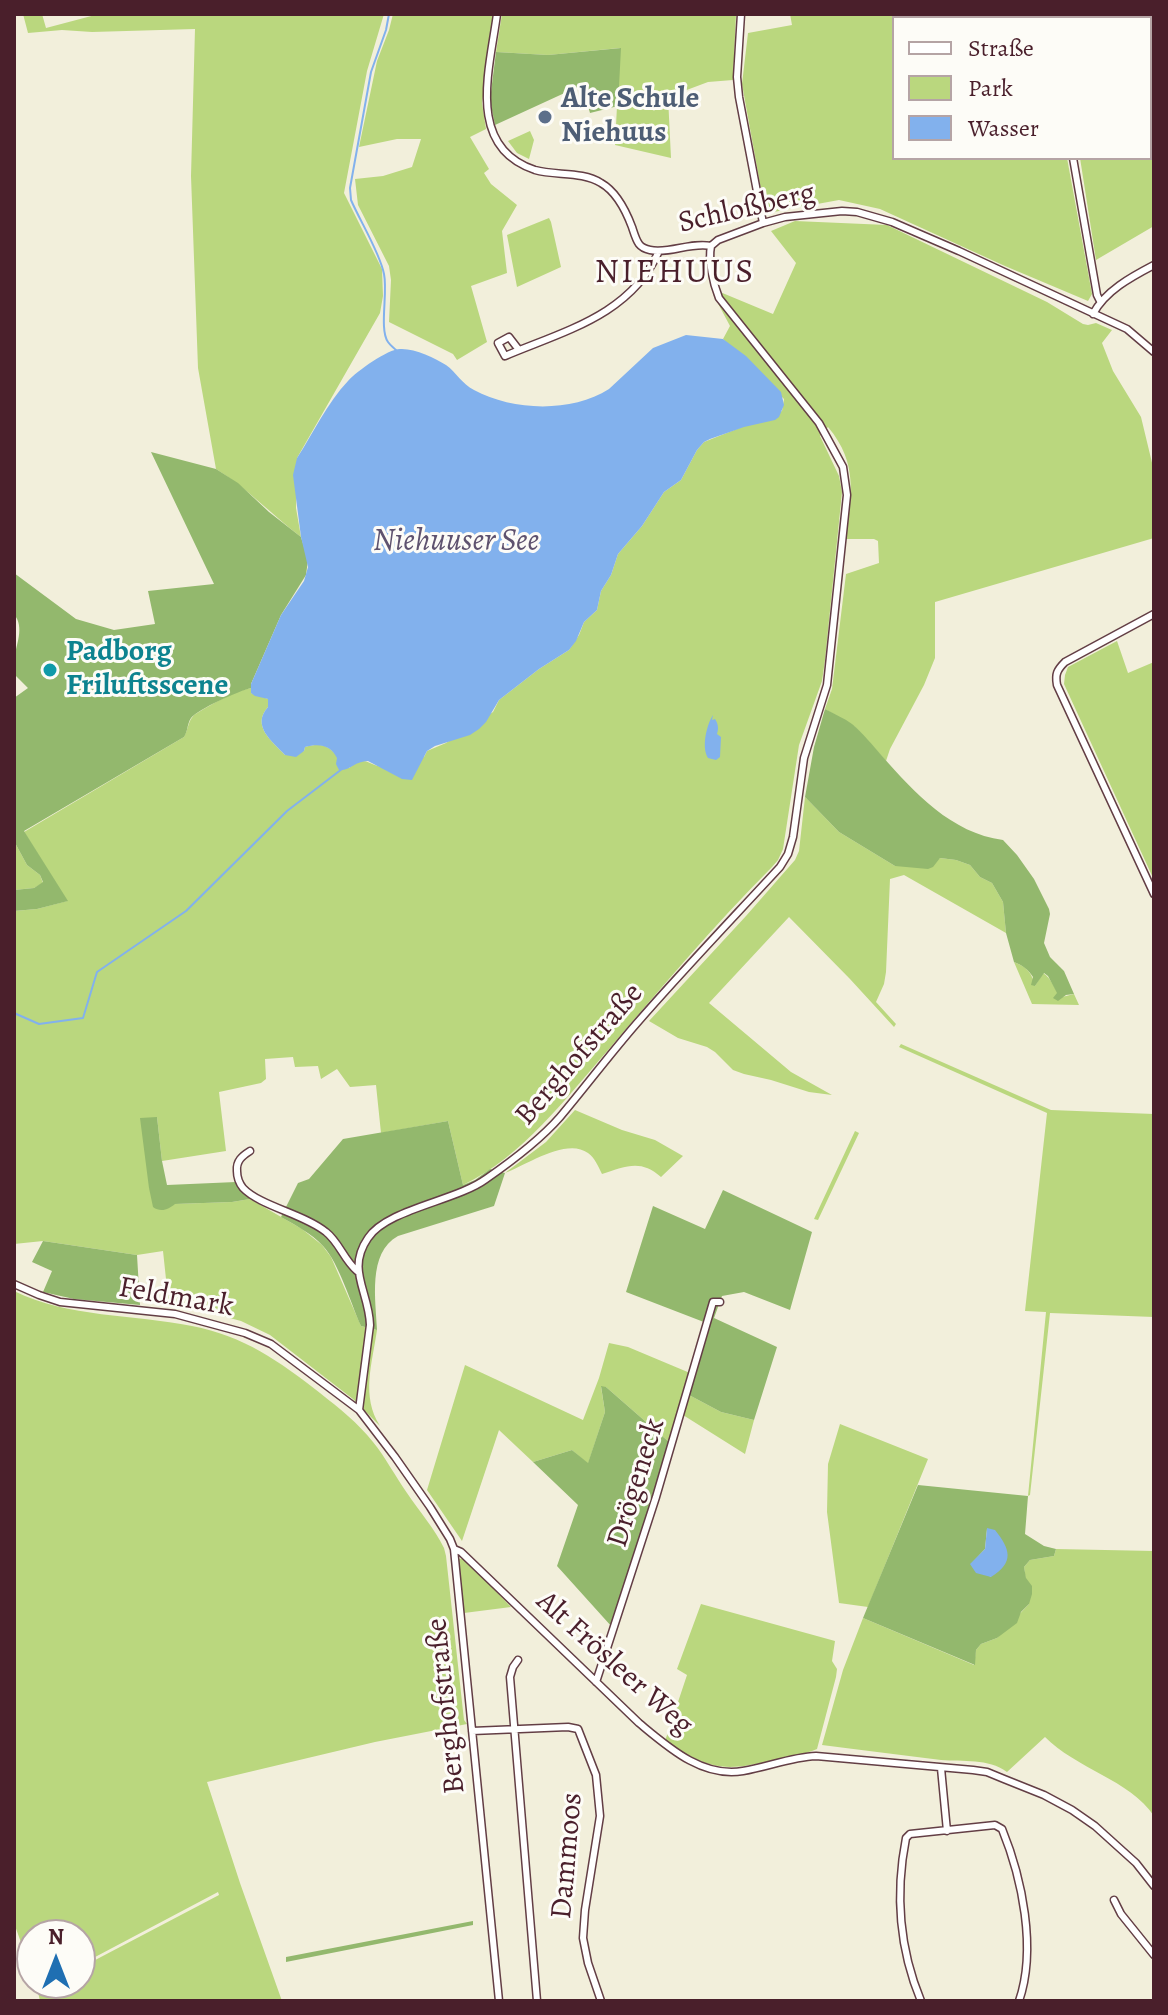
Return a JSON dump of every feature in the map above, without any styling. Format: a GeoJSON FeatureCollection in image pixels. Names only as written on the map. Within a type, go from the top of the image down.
{"type":"FeatureCollection","features":[{"type":"Feature","properties":{"kind":"street","name":"Schloßberg"},"geometry":{"type":"LineString","coordinates":[[497,14],[486,95],[489,121],[500,147],[511,157],[534,169],[587,177],[604,184],[627,213],[638,243],[648,250],[698,244],[711,246],[718,240],[785,217],[842,211],[873,216],[959,251],[1127,329],[1154,352]]}},
{"type":"Feature","properties":{"kind":"street"},"geometry":{"type":"LineString","coordinates":[[741,14],[737,77],[739,97],[763,223]]}},
{"type":"Feature","properties":{"kind":"street"},"geometry":{"type":"LineString","coordinates":[[1073,160],[1100,301]]}},
{"type":"Feature","properties":{"kind":"street","name":"Berghofstraße"},"geometry":{"type":"LineString","coordinates":[[357,1271],[366,1240],[376,1228],[483,1182],[559,1118],[609,1055],[780,867],[788,854],[804,758],[827,685],[846,482],[837,453],[819,423],[719,298],[709,255],[711,246]]}},
{"type":"Feature","properties":{"kind":"street"},"geometry":{"type":"LineString","coordinates":[[519,350],[595,318],[618,304],[639,285],[659,251]]}},
{"type":"Feature","properties":{"kind":"street"},"geometry":{"type":"LineString","coordinates":[[1093,314],[1100,301],[1154,265]]}},
{"type":"Feature","properties":{"kind":"street"},"geometry":{"type":"LineString","coordinates":[[1154,614],[1065,662],[1055,677],[1154,894]]}},
{"type":"Feature","properties":{"kind":"street"},"geometry":{"type":"LineString","coordinates":[[250,1151],[237,1164],[238,1181],[243,1189],[324,1230],[357,1271],[370,1325],[359,1410]]}},
{"type":"Feature","properties":{"kind":"street","name":"Feldmark"},"geometry":{"type":"LineString","coordinates":[[14,1284],[60,1302],[175,1314],[245,1333],[271,1344],[359,1410]]}},
{"type":"Feature","properties":{"kind":"street","name":"Drögeneck"},"geometry":{"type":"LineString","coordinates":[[596,1682],[668,1457],[713,1302],[720,1302]]}},
{"type":"Feature","properties":{"kind":"street","name":"Berghofstraße"},"geometry":{"type":"LineString","coordinates":[[359,1410],[430,1507],[454,1549],[499,2001]]}},
{"type":"Feature","properties":{"kind":"street","name":"Alt Frösleer Weg"},"geometry":{"type":"LineString","coordinates":[[454,1549],[461,1552],[639,1723],[668,1747],[695,1763],[729,1772],[816,1756],[987,1772],[1072,1810],[1136,1863],[1154,1886]]}},
{"type":"Feature","properties":{"kind":"street","name":"Dammoos"},"geometry":{"type":"LineString","coordinates":[[518,1660],[510,1677],[537,2001]]}},
{"type":"Feature","properties":{"kind":"street","name":"Dammoos"},"geometry":{"type":"LineString","coordinates":[[472,1731],[578,1729],[596,1775],[600,1816],[583,1938],[601,2001]]}},
{"type":"Feature","properties":{"kind":"street"},"geometry":{"type":"LineString","coordinates":[[941,1768],[947,1831]]}},
{"type":"Feature","properties":{"kind":"street"},"geometry":{"type":"LineString","coordinates":[[921,2001],[902,1939],[899,1887],[907,1836],[995,1825],[1002,1829],[1016,1867],[1025,1913],[1026,1961],[1019,2001]]}},
{"type":"Feature","properties":{"kind":"street"},"geometry":{"type":"LineString","coordinates":[[1114,1900],[1121,1914],[1154,1955]]}},
{"type":"Feature","properties":{"kind":"green space"},"geometry":{"type":"Polygon","coordinates":[[[23,14],[42,14],[46,28],[99,14],[384,14],[367,71],[344,193],[382,269],[383,296],[380,313],[297,458],[296,508],[301,537],[216,469],[198,368],[191,176],[195,29],[28,33],[23,14]]]}},
{"type":"Feature","properties":{"kind":"green space"},"geometry":{"type":"Polygon","coordinates":[[[393,14],[495,14],[482,103],[486,129],[470,137],[489,169],[484,173],[491,184],[517,205],[502,231],[507,273],[471,286],[487,342],[457,360],[453,354],[389,322],[389,266],[358,205],[355,179],[383,176],[412,167],[421,139],[397,139],[359,147],[377,61],[393,14]]]}},
{"type":"Feature","properties":{"kind":"green space"},"geometry":{"type":"Polygon","coordinates":[[[502,14],[736,14],[733,80],[708,82],[668,97],[671,158],[615,145],[620,48],[548,55],[496,52],[502,14]]]}},
{"type":"Feature","properties":{"kind":"green space"},"geometry":{"type":"Polygon","coordinates":[[[790,14],[1024,14],[892,16],[892,160],[1067,160],[1092,294],[1088,301],[880,209],[839,200],[768,213],[764,206],[742,84],[748,33],[792,25],[790,14]]]}},
{"type":"Feature","properties":{"kind":"green space"},"geometry":{"type":"Polygon","coordinates":[[[1154,14],[1154,226],[1096,260],[1080,160],[1152,160],[1152,16],[1076,16],[1154,14]]]}},
{"type":"Feature","properties":{"kind":"green space"},"geometry":{"type":"Polygon","coordinates":[[[621,48],[618,106],[590,113],[582,85],[495,125],[490,100],[496,52],[548,55],[621,48]]]}},
{"type":"Feature","properties":{"kind":"green space"},"geometry":{"type":"Polygon","coordinates":[[[530,131],[534,140],[529,159],[517,153],[508,141],[530,131]]]}},
{"type":"Feature","properties":{"kind":"green space"},"geometry":{"type":"Polygon","coordinates":[[[549,218],[561,267],[517,287],[507,235],[549,218]]]}},
{"type":"Feature","properties":{"kind":"green space"},"geometry":{"type":"Polygon","coordinates":[[[795,221],[887,225],[1047,302],[1083,324],[1096,323],[1112,330],[1102,343],[1113,371],[1141,417],[1154,471],[1154,538],[935,602],[935,658],[886,761],[855,727],[825,709],[832,689],[846,574],[879,563],[878,541],[846,539],[851,494],[849,467],[845,454],[828,427],[820,436],[839,476],[842,492],[825,660],[822,681],[799,745],[783,849],[772,867],[542,1124],[505,1158],[463,1185],[448,1121],[381,1133],[376,1085],[350,1087],[337,1069],[321,1079],[318,1066],[295,1067],[293,1057],[265,1059],[266,1079],[261,1083],[219,1092],[226,1151],[162,1161],[157,1117],[149,1188],[175,1204],[250,1199],[302,1229],[331,1257],[361,1326],[377,1330],[369,1391],[374,1415],[380,1426],[353,1399],[270,1335],[241,1321],[169,1307],[163,1251],[137,1255],[43,1241],[14,1244],[14,911],[67,901],[24,832],[184,737],[194,715],[222,699],[251,688],[251,693],[268,699],[262,727],[285,755],[320,745],[330,749],[349,768],[364,761],[385,767],[424,757],[427,751],[446,743],[493,712],[499,700],[569,650],[584,622],[597,610],[601,591],[611,575],[618,554],[642,526],[664,492],[681,480],[704,442],[782,411],[784,399],[723,339],[730,326],[713,294],[720,292],[773,314],[796,263],[771,231],[795,221]]]}},
{"type":"Feature","properties":{"kind":"green space"},"geometry":{"type":"Polygon","coordinates":[[[151,452],[216,469],[238,483],[301,537],[308,560],[306,575],[281,615],[251,688],[202,710],[191,718],[184,737],[24,831],[68,901],[14,911],[14,890],[34,888],[43,882],[40,875],[27,865],[14,841],[14,698],[28,688],[14,674],[19,625],[14,614],[14,573],[76,619],[114,630],[155,624],[148,591],[214,584],[151,452]]]}},
{"type":"Feature","properties":{"kind":"green space"},"geometry":{"type":"Polygon","coordinates":[[[1117,641],[1128,673],[1154,662],[1154,880],[1064,684],[1068,667],[1117,641]]]}},
{"type":"Feature","properties":{"kind":"green space"},"geometry":{"type":"Polygon","coordinates":[[[825,709],[856,728],[935,809],[967,829],[1003,840],[1017,855],[1049,909],[1044,943],[1050,957],[1064,971],[1074,994],[1058,1001],[1053,998],[1057,993],[1044,973],[1035,986],[1031,985],[1031,974],[1014,962],[1006,933],[1003,902],[992,883],[980,877],[970,865],[940,858],[928,869],[895,866],[839,832],[805,797],[825,709]]]}},
{"type":"Feature","properties":{"kind":"green space"},"geometry":{"type":"Polygon","coordinates":[[[805,797],[839,832],[895,866],[940,858],[970,865],[980,877],[992,883],[1003,902],[1006,933],[904,875],[890,879],[886,972],[876,1002],[896,1024],[894,1027],[789,917],[709,1003],[791,1072],[832,1095],[809,1092],[733,1070],[707,1047],[678,1038],[649,1021],[795,860],[799,851],[805,797]]]}},
{"type":"Feature","properties":{"kind":"green space"},"geometry":{"type":"Polygon","coordinates":[[[14,841],[27,865],[40,875],[43,883],[34,888],[14,890],[14,841]]]}},
{"type":"Feature","properties":{"kind":"green space"},"geometry":{"type":"Polygon","coordinates":[[[1014,962],[1028,971],[1035,986],[1043,973],[1062,997],[1074,994],[1079,1005],[1032,1004],[1014,962]]]}},
{"type":"Feature","properties":{"kind":"green space"},"geometry":{"type":"Polygon","coordinates":[[[901,1044],[1051,1110],[1154,1114],[1154,1317],[1050,1313],[1028,1496],[1046,1312],[1025,1311],[1047,1113],[899,1047],[901,1044]]]}},
{"type":"Feature","properties":{"kind":"green space"},"geometry":{"type":"Polygon","coordinates":[[[575,1110],[655,1140],[683,1156],[661,1177],[640,1166],[602,1174],[588,1153],[569,1148],[546,1154],[505,1173],[546,1142],[575,1110]]]}},
{"type":"Feature","properties":{"kind":"green space"},"geometry":{"type":"Polygon","coordinates":[[[157,1117],[167,1185],[236,1182],[250,1199],[175,1204],[162,1210],[153,1207],[140,1118],[157,1117]]]}},
{"type":"Feature","properties":{"kind":"green space"},"geometry":{"type":"Polygon","coordinates":[[[448,1121],[463,1185],[490,1169],[505,1173],[494,1206],[398,1236],[388,1244],[377,1266],[377,1330],[361,1326],[329,1253],[313,1237],[281,1217],[298,1183],[309,1179],[343,1139],[448,1121]]]}},
{"type":"Feature","properties":{"kind":"green space"},"geometry":{"type":"Polygon","coordinates":[[[855,1131],[859,1133],[818,1220],[814,1219],[855,1131]]]}},
{"type":"Feature","properties":{"kind":"green space"},"geometry":{"type":"Polygon","coordinates":[[[723,1190],[812,1232],[790,1310],[744,1292],[722,1296],[714,1318],[777,1347],[754,1420],[721,1412],[689,1395],[709,1324],[626,1292],[653,1206],[705,1229],[723,1190]]]}},
{"type":"Feature","properties":{"kind":"green space"},"geometry":{"type":"Polygon","coordinates":[[[43,1241],[137,1255],[140,1305],[74,1299],[43,1292],[52,1271],[32,1262],[43,1241]]]}},
{"type":"Feature","properties":{"kind":"green space"},"geometry":{"type":"Polygon","coordinates":[[[14,1291],[35,1300],[79,1311],[170,1322],[228,1336],[275,1360],[361,1428],[382,1454],[444,1548],[464,1720],[467,1724],[375,1742],[207,1782],[282,2001],[40,2001],[96,1999],[96,1960],[219,1895],[218,1892],[96,1957],[96,1919],[16,1919],[16,1929],[14,1291]]]}},
{"type":"Feature","properties":{"kind":"green space"},"geometry":{"type":"Polygon","coordinates":[[[609,1343],[628,1347],[690,1373],[669,1442],[606,1387],[601,1387],[605,1412],[588,1464],[572,1450],[533,1462],[499,1430],[462,1541],[427,1490],[465,1365],[583,1420],[609,1343]]]}},
{"type":"Feature","properties":{"kind":"green space"},"geometry":{"type":"Polygon","coordinates":[[[601,1386],[606,1387],[669,1442],[612,1627],[557,1566],[578,1505],[533,1462],[572,1450],[588,1463],[605,1412],[601,1386]]]}},
{"type":"Feature","properties":{"kind":"green space"},"geometry":{"type":"Polygon","coordinates":[[[689,1395],[721,1412],[754,1420],[745,1454],[683,1415],[689,1395]]]}},
{"type":"Feature","properties":{"kind":"green space"},"geometry":{"type":"Polygon","coordinates":[[[840,1424],[928,1459],[868,1607],[839,1603],[827,1512],[828,1464],[840,1424]]]}},
{"type":"Feature","properties":{"kind":"green space"},"geometry":{"type":"Polygon","coordinates":[[[918,1485],[1028,1496],[1025,1534],[1044,1546],[1056,1549],[1054,1556],[1030,1560],[1024,1567],[1026,1578],[1032,1586],[1029,1604],[1021,1612],[1017,1623],[997,1638],[981,1644],[976,1650],[975,1665],[863,1618],[918,1485]],[[987,1529],[985,1549],[971,1564],[991,1577],[987,1529]]]}},
{"type":"Feature","properties":{"kind":"green space"},"geometry":{"type":"Polygon","coordinates":[[[1056,1549],[1154,1551],[1154,1816],[1131,1793],[1057,1748],[1045,1737],[1007,1772],[984,1763],[822,1745],[843,1670],[863,1618],[974,1665],[976,1650],[981,1644],[997,1638],[1029,1604],[1024,1567],[1030,1560],[1054,1556],[1056,1549]]]}},
{"type":"Feature","properties":{"kind":"green space"},"geometry":{"type":"Polygon","coordinates":[[[464,1558],[511,1607],[464,1613],[458,1562],[464,1558]]]}},
{"type":"Feature","properties":{"kind":"green space"},"geometry":{"type":"Polygon","coordinates":[[[701,1604],[835,1641],[832,1661],[837,1669],[836,1677],[817,1749],[757,1764],[729,1767],[706,1763],[665,1741],[687,1675],[677,1669],[701,1604]]]}},
{"type":"Feature","properties":{"kind":"green space"},"geometry":{"type":"Polygon","coordinates":[[[473,1921],[473,1925],[286,1962],[286,1957],[473,1921]]]}},
{"type":"Feature","properties":{"kind":"water","name":"Niehuuser See"},"geometry":{"type":"Polygon","coordinates":[[[686,335],[723,339],[746,356],[781,392],[784,405],[775,420],[744,427],[704,442],[681,480],[664,492],[642,526],[618,554],[611,575],[601,591],[597,610],[584,622],[569,650],[499,700],[479,729],[427,751],[412,780],[402,779],[368,761],[339,770],[337,758],[324,746],[305,747],[296,757],[285,755],[262,727],[268,699],[251,693],[251,684],[281,615],[304,581],[308,567],[293,475],[297,458],[327,408],[348,381],[381,356],[406,349],[441,362],[470,387],[489,397],[524,405],[560,405],[594,397],[609,389],[653,348],[686,335]]]}},
{"type":"Feature","properties":{"kind":"water"},"geometry":{"type":"Polygon","coordinates":[[[713,715],[712,720],[715,719],[718,726],[717,734],[721,737],[720,757],[716,760],[708,758],[705,748],[713,715]]]}},
{"type":"Feature","properties":{"kind":"water"},"geometry":{"type":"Polygon","coordinates":[[[987,1528],[995,1530],[1008,1555],[1004,1566],[991,1577],[976,1573],[970,1564],[985,1549],[987,1528]]]}},
{"type":"Feature","properties":{"kind":"waterway"},"geometry":{"type":"LineString","coordinates":[[389,14],[371,72],[350,188],[351,200],[382,266],[385,336],[396,350]]}},
{"type":"Feature","properties":{"kind":"waterway"},"geometry":{"type":"LineString","coordinates":[[14,1013],[39,1024],[83,1018],[97,972],[186,911],[287,811],[342,769]]}},
{"type":"Feature","properties":{"kind":"place","name":"Alte Schule Niehuus"},"geometry":{"type":"Point","coordinates":[545,117]}},
{"type":"Feature","properties":{"kind":"place","name":"Padborg Friluftsscene"},"geometry":{"type":"Point","coordinates":[50,670]}},
{"type":"Feature","properties":{"kind":"district","name":"NIEHUUS"},"geometry":{"type":"Point","coordinates":[675,274]}}]}
